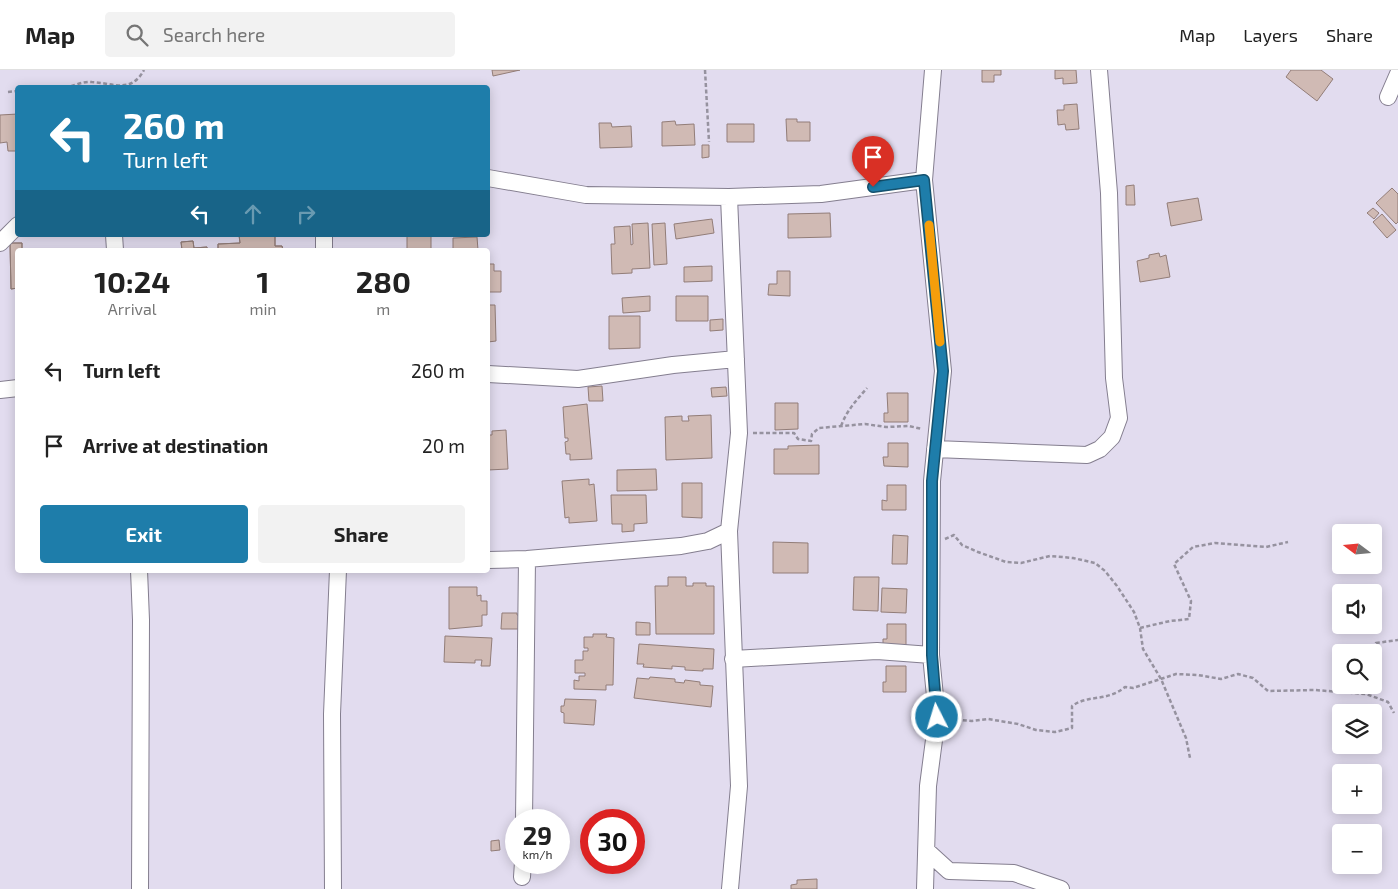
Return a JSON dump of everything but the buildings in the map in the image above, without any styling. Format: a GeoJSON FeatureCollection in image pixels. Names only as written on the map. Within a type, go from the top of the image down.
{"type":"FeatureCollection","features":[{"type":"Feature","properties":{"kind":"street"},"geometry":{"type":"LineString","coordinates":[[925,889],[928,786],[937,717],[932,655],[932,481],[943,371],[924,180],[933,70]]}},
{"type":"Feature","properties":{"kind":"street"},"geometry":{"type":"LineString","coordinates":[[935,449],[1087,455],[1100,449],[1112,437],[1119,418],[1114,378],[1109,193],[1099,70]]}},
{"type":"Feature","properties":{"kind":"street"},"geometry":{"type":"LineString","coordinates":[[1388,97],[1398,74]]}},
{"type":"Feature","properties":{"kind":"street"},"geometry":{"type":"LineString","coordinates":[[490,178],[586,195],[729,197],[821,194],[924,180]]}},
{"type":"Feature","properties":{"kind":"street"},"geometry":{"type":"LineString","coordinates":[[729,197],[739,433],[729,531],[739,786],[730,889]]}},
{"type":"Feature","properties":{"kind":"street"},"geometry":{"type":"LineString","coordinates":[[0,243],[15,229]]}},
{"type":"Feature","properties":{"kind":"street"},"geometry":{"type":"LineString","coordinates":[[490,374],[578,379],[736,358]]}},
{"type":"Feature","properties":{"kind":"street"},"geometry":{"type":"LineString","coordinates":[[0,390],[15,388]]}},
{"type":"Feature","properties":{"kind":"street"},"geometry":{"type":"LineString","coordinates":[[490,560],[527,559],[681,546],[708,541],[729,531]]}},
{"type":"Feature","properties":{"kind":"street"},"geometry":{"type":"LineString","coordinates":[[524,809],[527,559]]}},
{"type":"Feature","properties":{"kind":"street"},"geometry":{"type":"LineString","coordinates":[[139,573],[141,620],[140,889]]}},
{"type":"Feature","properties":{"kind":"street"},"geometry":{"type":"LineString","coordinates":[[334,889],[332,714],[338,573]]}},
{"type":"Feature","properties":{"kind":"street"},"geometry":{"type":"LineString","coordinates":[[733,659],[877,651],[932,655]]}},
{"type":"Feature","properties":{"kind":"street"},"geometry":{"type":"LineString","coordinates":[[927,851],[949,871],[1014,873],[1061,889]]}},
{"type":"Feature","properties":{"kind":"path"},"geometry":{"type":"LineString","coordinates":[[130,85],[140,78],[144,70]]}},
{"type":"Feature","properties":{"kind":"path"},"geometry":{"type":"LineString","coordinates":[[705,70],[709,142]]}},
{"type":"Feature","properties":{"kind":"path"},"geometry":{"type":"LineString","coordinates":[[77,85],[90,82],[108,85]]}},
{"type":"Feature","properties":{"kind":"path"},"geometry":{"type":"LineString","coordinates":[[8,92],[15,91]]}},
{"type":"Feature","properties":{"kind":"path"},"geometry":{"type":"LineString","coordinates":[[841,426],[846,412],[867,388]]}},
{"type":"Feature","properties":{"kind":"path"},"geometry":{"type":"LineString","coordinates":[[739,433],[794,433],[798,439],[811,441],[812,434],[819,428],[865,424],[886,427],[909,426],[922,428],[935,449]]}},
{"type":"Feature","properties":{"kind":"path"},"geometry":{"type":"LineString","coordinates":[[932,544],[954,535],[962,545],[1006,562],[1021,563],[1050,556],[1073,558],[1095,563],[1105,570],[1134,612],[1140,628],[1143,649],[1160,679],[1186,738],[1190,758]]}},
{"type":"Feature","properties":{"kind":"path"},"geometry":{"type":"LineString","coordinates":[[1140,628],[1170,621],[1189,620],[1191,601],[1174,564],[1193,547],[1215,543],[1266,547],[1288,542]]}},
{"type":"Feature","properties":{"kind":"path"},"geometry":{"type":"LineString","coordinates":[[1376,644],[1398,640]]}},
{"type":"Feature","properties":{"kind":"path"},"geometry":{"type":"LineString","coordinates":[[937,717],[953,715],[962,720],[972,721],[988,719],[1018,724],[1036,730],[1055,732],[1072,728],[1072,706],[1080,700],[1117,694],[1125,687],[1132,688],[1176,674],[1221,679],[1238,674],[1253,678],[1268,691],[1332,691]]}},
{"type":"Feature","properties":{"kind":"path"},"geometry":{"type":"LineString","coordinates":[[1366,694],[1388,702],[1394,713]]}},
{"type":"Feature","properties":{"kind":"slow traffic"},"geometry":{"type":"LineString","coordinates":[[929,225],[940,342]]}},
{"type":"Feature","properties":{"kind":"route"},"geometry":{"type":"LineString","coordinates":[[873,187],[924,180],[943,371],[932,481],[932,655],[937,717]]}}]}
